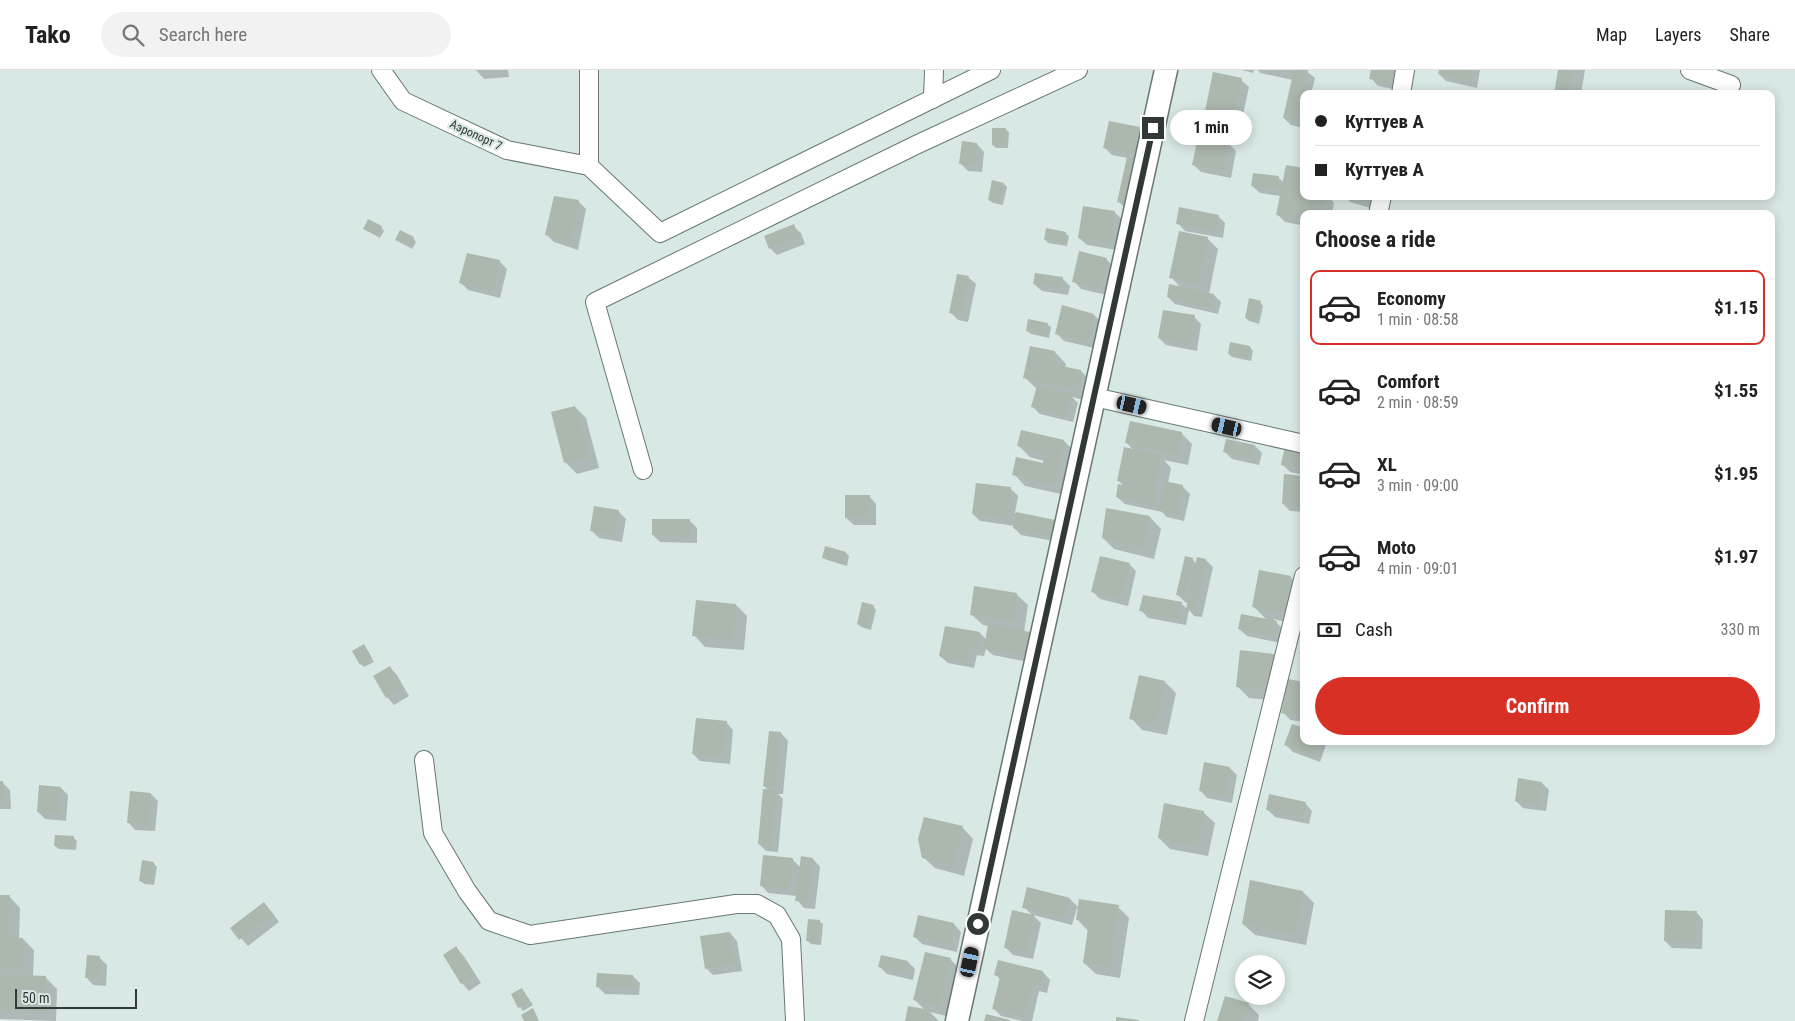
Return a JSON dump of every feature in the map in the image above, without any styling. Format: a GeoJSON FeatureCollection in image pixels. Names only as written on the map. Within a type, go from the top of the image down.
{"type":"FeatureCollection","features":[{"type":"Feature","properties":{"kind":"street","name":"Аэропорт 7"},"geometry":{"type":"LineString","coordinates":[[381,70],[403,101],[507,150],[589,166]]}},
{"type":"Feature","properties":{"kind":"street"},"geometry":{"type":"LineString","coordinates":[[589,70],[589,166],[660,234],[991,70]]}},
{"type":"Feature","properties":{"kind":"street"},"geometry":{"type":"LineString","coordinates":[[933,99],[934,70]]}},
{"type":"Feature","properties":{"kind":"street"},"geometry":{"type":"LineString","coordinates":[[643,470],[595,302],[918,144],[1078,70]]}},
{"type":"Feature","properties":{"kind":"street"},"geometry":{"type":"LineString","coordinates":[[957,1021],[1166,70]]}},
{"type":"Feature","properties":{"kind":"street"},"geometry":{"type":"LineString","coordinates":[[1402,90],[1405,70]]}},
{"type":"Feature","properties":{"kind":"street"},"geometry":{"type":"LineString","coordinates":[[1690,70],[1731,86]]}},
{"type":"Feature","properties":{"kind":"street"},"geometry":{"type":"LineString","coordinates":[[1094,397],[1300,443]]}},
{"type":"Feature","properties":{"kind":"street"},"geometry":{"type":"LineString","coordinates":[[1194,1021],[1300,592]]}},
{"type":"Feature","properties":{"kind":"street"},"geometry":{"type":"LineString","coordinates":[[424,760],[433,833],[467,891],[488,921],[530,935],[736,904],[756,904],[778,915],[791,939],[794,1021]]}},
{"type":"Feature","properties":{"kind":"building"},"geometry":{"type":"Polygon","coordinates":[[[1294,70],[1308,70],[1304,90],[1300,90],[1300,107],[1297,121],[1283,118],[1294,70]]]}},
{"type":"Feature","properties":{"kind":"building"},"geometry":{"type":"Polygon","coordinates":[[[1371,70],[1400,70],[1397,84],[1369,79],[1371,70]]]}},
{"type":"Feature","properties":{"kind":"building"},"geometry":{"type":"Polygon","coordinates":[[[1439,70],[1472,70],[1469,81],[1438,74],[1439,70]]]}},
{"type":"Feature","properties":{"kind":"building"},"geometry":{"type":"Polygon","coordinates":[[[1558,70],[1572,70],[1569,90],[1555,90],[1558,70]]]}},
{"type":"Feature","properties":{"kind":"building"},"geometry":{"type":"Polygon","coordinates":[[[1213,72],[1242,78],[1234,117],[1205,111],[1213,72]]]}},
{"type":"Feature","properties":{"kind":"building"},"geometry":{"type":"Polygon","coordinates":[[[1109,121],[1145,128],[1140,155],[1103,148],[1109,121]]]}},
{"type":"Feature","properties":{"kind":"building"},"geometry":{"type":"Polygon","coordinates":[[[992,128],[1006,128],[1006,145],[992,145],[992,128]]]}},
{"type":"Feature","properties":{"kind":"building"},"geometry":{"type":"Polygon","coordinates":[[[1198,137],[1229,142],[1224,171],[1192,165],[1198,137]]]}},
{"type":"Feature","properties":{"kind":"building"},"geometry":{"type":"Polygon","coordinates":[[[962,141],[977,143],[975,165],[959,164],[962,141]]]}},
{"type":"Feature","properties":{"kind":"building"},"geometry":{"type":"Polygon","coordinates":[[[1127,157],[1141,160],[1131,205],[1117,202],[1127,157]]]}},
{"type":"Feature","properties":{"kind":"building"},"geometry":{"type":"Polygon","coordinates":[[[1286,165],[1300,167],[1300,200],[1326,200],[1324,210],[1300,210],[1300,212],[1294,211],[1293,218],[1276,215],[1286,165]]]}},
{"type":"Feature","properties":{"kind":"building"},"geometry":{"type":"Polygon","coordinates":[[[1253,173],[1279,176],[1277,189],[1251,186],[1253,173]]]}},
{"type":"Feature","properties":{"kind":"building"},"geometry":{"type":"Polygon","coordinates":[[[992,180],[1004,183],[999,203],[988,200],[992,180]]]}},
{"type":"Feature","properties":{"kind":"building"},"geometry":{"type":"Polygon","coordinates":[[[554,196],[579,200],[570,243],[545,235],[554,196]]]}},
{"type":"Feature","properties":{"kind":"building"},"geometry":{"type":"Polygon","coordinates":[[[1360,200],[1374,200],[1373,204],[1360,200]]]}},
{"type":"Feature","properties":{"kind":"building"},"geometry":{"type":"Polygon","coordinates":[[[1083,206],[1115,211],[1110,243],[1078,238],[1083,206]]]}},
{"type":"Feature","properties":{"kind":"building"},"geometry":{"type":"Polygon","coordinates":[[[1179,207],[1219,215],[1216,231],[1176,224],[1179,207]]]}},
{"type":"Feature","properties":{"kind":"building"},"geometry":{"type":"Polygon","coordinates":[[[368,219],[382,226],[377,236],[363,229],[368,219]]]}},
{"type":"Feature","properties":{"kind":"building"},"geometry":{"type":"Polygon","coordinates":[[[794,224],[799,237],[769,249],[764,236],[794,224]]]}},
{"type":"Feature","properties":{"kind":"building"},"geometry":{"type":"Polygon","coordinates":[[[1046,228],[1066,232],[1064,244],[1044,240],[1046,228]]]}},
{"type":"Feature","properties":{"kind":"building"},"geometry":{"type":"Polygon","coordinates":[[[400,230],[414,237],[409,247],[395,240],[400,230]]]}},
{"type":"Feature","properties":{"kind":"building"},"geometry":{"type":"Polygon","coordinates":[[[1179,231],[1208,237],[1198,284],[1169,278],[1179,231]]]}},
{"type":"Feature","properties":{"kind":"building"},"geometry":{"type":"Polygon","coordinates":[[[1079,251],[1107,258],[1100,288],[1072,282],[1079,251]]]}},
{"type":"Feature","properties":{"kind":"building"},"geometry":{"type":"Polygon","coordinates":[[[467,253],[500,260],[493,291],[459,283],[467,253]]]}},
{"type":"Feature","properties":{"kind":"building"},"geometry":{"type":"Polygon","coordinates":[[[1035,273],[1063,277],[1061,289],[1033,284],[1035,273]]]}},
{"type":"Feature","properties":{"kind":"building"},"geometry":{"type":"Polygon","coordinates":[[[957,274],[969,276],[961,315],[949,313],[957,274]]]}},
{"type":"Feature","properties":{"kind":"building"},"geometry":{"type":"Polygon","coordinates":[[[1169,284],[1214,294],[1211,308],[1167,297],[1169,284]]]}},
{"type":"Feature","properties":{"kind":"building"},"geometry":{"type":"Polygon","coordinates":[[[1249,298],[1261,301],[1256,321],[1245,318],[1249,298]]]}},
{"type":"Feature","properties":{"kind":"building"},"geometry":{"type":"Polygon","coordinates":[[[1062,305],[1094,314],[1087,342],[1055,334],[1062,305]]]}},
{"type":"Feature","properties":{"kind":"building"},"geometry":{"type":"Polygon","coordinates":[[[1163,310],[1195,315],[1190,344],[1158,338],[1163,310]]]}},
{"type":"Feature","properties":{"kind":"building"},"geometry":{"type":"Polygon","coordinates":[[[1028,319],[1048,323],[1046,335],[1026,331],[1028,319]]]}},
{"type":"Feature","properties":{"kind":"building"},"geometry":{"type":"Polygon","coordinates":[[[1230,342],[1250,346],[1248,358],[1228,354],[1230,342]]]}},
{"type":"Feature","properties":{"kind":"building"},"geometry":{"type":"Polygon","coordinates":[[[1030,346],[1055,351],[1052,364],[1081,370],[1077,390],[1023,378],[1030,346]]]}},
{"type":"Feature","properties":{"kind":"building"},"geometry":{"type":"Polygon","coordinates":[[[1037,386],[1071,394],[1066,416],[1031,407],[1037,386]]]}},
{"type":"Feature","properties":{"kind":"building"},"geometry":{"type":"Polygon","coordinates":[[[575,406],[589,456],[564,463],[551,412],[575,406]]]}},
{"type":"Feature","properties":{"kind":"building"},"geometry":{"type":"Polygon","coordinates":[[[1130,421],[1182,432],[1177,455],[1125,443],[1130,421]]]}},
{"type":"Feature","properties":{"kind":"building"},"geometry":{"type":"Polygon","coordinates":[[[1021,430],[1064,440],[1054,484],[1012,475],[1016,457],[1043,463],[1045,453],[1017,446],[1021,430]]]}},
{"type":"Feature","properties":{"kind":"building"},"geometry":{"type":"Polygon","coordinates":[[[1226,439],[1255,445],[1252,458],[1223,452],[1226,439]]]}},
{"type":"Feature","properties":{"kind":"building"},"geometry":{"type":"Polygon","coordinates":[[[1285,446],[1300,449],[1300,468],[1281,465],[1285,446]]]}},
{"type":"Feature","properties":{"kind":"building"},"geometry":{"type":"Polygon","coordinates":[[[1124,447],[1161,455],[1154,489],[1117,481],[1124,447]]]}},
{"type":"Feature","properties":{"kind":"building"},"geometry":{"type":"Polygon","coordinates":[[[1284,474],[1300,476],[1300,506],[1282,504],[1284,474]]]}},
{"type":"Feature","properties":{"kind":"building"},"geometry":{"type":"Polygon","coordinates":[[[1164,481],[1183,485],[1177,514],[1159,510],[1164,481]]]}},
{"type":"Feature","properties":{"kind":"building"},"geometry":{"type":"Polygon","coordinates":[[[976,483],[1011,487],[1007,519],[972,514],[976,483]]]}},
{"type":"Feature","properties":{"kind":"building"},"geometry":{"type":"Polygon","coordinates":[[[1118,484],[1158,491],[1155,505],[1116,497],[1118,484]]]}},
{"type":"Feature","properties":{"kind":"building"},"geometry":{"type":"Polygon","coordinates":[[[845,495],[870,495],[870,518],[845,518],[845,495]]]}},
{"type":"Feature","properties":{"kind":"building"},"geometry":{"type":"Polygon","coordinates":[[[594,506],[619,510],[615,535],[590,531],[594,506]]]}},
{"type":"Feature","properties":{"kind":"building"},"geometry":{"type":"Polygon","coordinates":[[[1106,508],[1150,516],[1143,548],[1102,538],[1106,508]]]}},
{"type":"Feature","properties":{"kind":"building"},"geometry":{"type":"Polygon","coordinates":[[[1016,512],[1055,520],[1052,536],[1013,528],[1016,512]]]}},
{"type":"Feature","properties":{"kind":"building"},"geometry":{"type":"Polygon","coordinates":[[[652,519],[690,519],[690,536],[652,535],[652,519]]]}},
{"type":"Feature","properties":{"kind":"building"},"geometry":{"type":"Polygon","coordinates":[[[825,546],[846,552],[843,563],[822,558],[825,546]]]}},
{"type":"Feature","properties":{"kind":"building"},"geometry":{"type":"Polygon","coordinates":[[[1100,556],[1130,563],[1121,599],[1091,592],[1100,556]]]}},
{"type":"Feature","properties":{"kind":"building"},"geometry":{"type":"Polygon","coordinates":[[[1185,556],[1193,558],[1185,597],[1176,595],[1185,556]]]}},
{"type":"Feature","properties":{"kind":"building"},"geometry":{"type":"Polygon","coordinates":[[[1197,557],[1206,559],[1195,611],[1186,609],[1197,557]]]}},
{"type":"Feature","properties":{"kind":"building"},"geometry":{"type":"Polygon","coordinates":[[[1259,570],[1291,576],[1284,613],[1252,607],[1259,570]]]}},
{"type":"Feature","properties":{"kind":"building"},"geometry":{"type":"Polygon","coordinates":[[[974,586],[1017,593],[1013,621],[970,615],[974,586]]]}},
{"type":"Feature","properties":{"kind":"building"},"geometry":{"type":"Polygon","coordinates":[[[1143,595],[1182,602],[1179,619],[1139,611],[1143,595]]]}},
{"type":"Feature","properties":{"kind":"building"},"geometry":{"type":"Polygon","coordinates":[[[696,600],[736,604],[733,640],[692,636],[696,600]]]}},
{"type":"Feature","properties":{"kind":"building"},"geometry":{"type":"Polygon","coordinates":[[[862,602],[874,605],[868,627],[857,624],[862,602]]]}},
{"type":"Feature","properties":{"kind":"building"},"geometry":{"type":"Polygon","coordinates":[[[1241,614],[1277,621],[1274,636],[1238,629],[1241,614]]]}},
{"type":"Feature","properties":{"kind":"building"},"geometry":{"type":"Polygon","coordinates":[[[988,624],[1030,632],[1026,656],[984,648],[988,624]]]}},
{"type":"Feature","properties":{"kind":"building"},"geometry":{"type":"Polygon","coordinates":[[[945,626],[980,632],[977,650],[969,648],[967,662],[939,656],[945,626]]]}},
{"type":"Feature","properties":{"kind":"building"},"geometry":{"type":"Polygon","coordinates":[[[364,644],[372,658],[360,665],[352,651],[364,644]]]}},
{"type":"Feature","properties":{"kind":"building"},"geometry":{"type":"Polygon","coordinates":[[[1240,650],[1274,654],[1270,690],[1236,687],[1240,650]]]}},
{"type":"Feature","properties":{"kind":"building"},"geometry":{"type":"Polygon","coordinates":[[[390,666],[403,688],[386,698],[373,676],[390,666]]]}},
{"type":"Feature","properties":{"kind":"building"},"geometry":{"type":"Polygon","coordinates":[[[1139,675],[1165,681],[1156,725],[1129,719],[1139,675]]]}},
{"type":"Feature","properties":{"kind":"building"},"geometry":{"type":"Polygon","coordinates":[[[1288,679],[1300,681],[1300,716],[1281,713],[1288,679]]]}},
{"type":"Feature","properties":{"kind":"building"},"geometry":{"type":"Polygon","coordinates":[[[696,718],[727,721],[723,757],[692,754],[696,718]]]}},
{"type":"Feature","properties":{"kind":"building"},"geometry":{"type":"Polygon","coordinates":[[[1292,724],[1300,727],[1300,745],[1316,745],[1312,756],[1284,745],[1292,724]]]}},
{"type":"Feature","properties":{"kind":"building"},"geometry":{"type":"Polygon","coordinates":[[[769,731],[781,732],[776,787],[763,786],[769,731]]]}},
{"type":"Feature","properties":{"kind":"building"},"geometry":{"type":"Polygon","coordinates":[[[1204,762],[1230,767],[1225,796],[1199,791],[1204,762]]]}},
{"type":"Feature","properties":{"kind":"building"},"geometry":{"type":"Polygon","coordinates":[[[1518,778],[1542,782],[1539,805],[1515,801],[1518,778]]]}},
{"type":"Feature","properties":{"kind":"building"},"geometry":{"type":"Polygon","coordinates":[[[0,781],[3,781],[4,802],[0,802],[0,781]]]}},
{"type":"Feature","properties":{"kind":"building"},"geometry":{"type":"Polygon","coordinates":[[[39,785],[61,787],[59,814],[37,812],[39,785]]]}},
{"type":"Feature","properties":{"kind":"building"},"geometry":{"type":"Polygon","coordinates":[[[763,789],[776,790],[771,846],[758,844],[763,789]]]}},
{"type":"Feature","properties":{"kind":"building"},"geometry":{"type":"Polygon","coordinates":[[[130,791],[151,793],[149,825],[127,823],[130,791]]]}},
{"type":"Feature","properties":{"kind":"building"},"geometry":{"type":"Polygon","coordinates":[[[1269,794],[1306,802],[1302,818],[1266,810],[1269,794]]]}},
{"type":"Feature","properties":{"kind":"building"},"geometry":{"type":"Polygon","coordinates":[[[1164,803],[1204,811],[1197,846],[1158,838],[1164,803]]]}},
{"type":"Feature","properties":{"kind":"building"},"geometry":{"type":"Polygon","coordinates":[[[924,817],[963,826],[953,865],[922,858],[918,839],[924,817]]]}},
{"type":"Feature","properties":{"kind":"building"},"geometry":{"type":"Polygon","coordinates":[[[55,835],[74,836],[73,847],[54,846],[55,835]]]}},
{"type":"Feature","properties":{"kind":"building"},"geometry":{"type":"Polygon","coordinates":[[[763,855],[793,858],[789,889],[760,886],[763,855]]]}},
{"type":"Feature","properties":{"kind":"building"},"geometry":{"type":"Polygon","coordinates":[[[801,856],[813,858],[807,902],[795,901],[801,856]]]}},
{"type":"Feature","properties":{"kind":"building"},"geometry":{"type":"Polygon","coordinates":[[[142,860],[154,862],[151,883],[139,881],[142,860]]]}},
{"type":"Feature","properties":{"kind":"building"},"geometry":{"type":"Polygon","coordinates":[[[1250,880],[1303,891],[1295,934],[1242,924],[1250,880]]]}},
{"type":"Feature","properties":{"kind":"building"},"geometry":{"type":"Polygon","coordinates":[[[1027,887],[1070,898],[1065,918],[1022,908],[1027,887]]]}},
{"type":"Feature","properties":{"kind":"building"},"geometry":{"type":"Polygon","coordinates":[[[0,895],[10,895],[8,937],[23,938],[22,969],[0,968],[0,895]]]}},
{"type":"Feature","properties":{"kind":"building"},"geometry":{"type":"Polygon","coordinates":[[[1079,899],[1119,905],[1109,967],[1083,963],[1089,922],[1076,920],[1079,899]]]}},
{"type":"Feature","properties":{"kind":"building"},"geometry":{"type":"Polygon","coordinates":[[[264,902],[273,914],[239,940],[230,928],[264,902]]]}},
{"type":"Feature","properties":{"kind":"building"},"geometry":{"type":"Polygon","coordinates":[[[1012,910],[1034,915],[1026,952],[1004,948],[1012,910]]]}},
{"type":"Feature","properties":{"kind":"building"},"geometry":{"type":"Polygon","coordinates":[[[1665,910],[1697,911],[1695,943],[1664,941],[1665,910]]]}},
{"type":"Feature","properties":{"kind":"building"},"geometry":{"type":"Polygon","coordinates":[[[918,915],[954,923],[950,945],[913,937],[918,915]]]}},
{"type":"Feature","properties":{"kind":"building"},"geometry":{"type":"Polygon","coordinates":[[[808,919],[820,920],[818,942],[806,941],[808,919]]]}},
{"type":"Feature","properties":{"kind":"building"},"geometry":{"type":"Polygon","coordinates":[[[730,932],[735,964],[705,969],[700,936],[730,932]]]}},
{"type":"Feature","properties":{"kind":"building"},"geometry":{"type":"Polygon","coordinates":[[[456,946],[474,976],[461,984],[443,955],[456,946]]]}},
{"type":"Feature","properties":{"kind":"building"},"geometry":{"type":"Polygon","coordinates":[[[925,952],[951,958],[939,1006],[913,1000],[925,952]]]}},
{"type":"Feature","properties":{"kind":"building"},"geometry":{"type":"Polygon","coordinates":[[[87,955],[100,956],[99,979],[85,978],[87,955]]]}},
{"type":"Feature","properties":{"kind":"building"},"geometry":{"type":"Polygon","coordinates":[[[881,955],[908,961],[906,973],[878,967],[881,955]]]}},
{"type":"Feature","properties":{"kind":"building"},"geometry":{"type":"Polygon","coordinates":[[[998,960],[1043,971],[1040,986],[994,975],[998,960]]]}},
{"type":"Feature","properties":{"kind":"building"},"geometry":{"type":"Polygon","coordinates":[[[597,973],[633,975],[632,988],[596,987],[597,973]]]}},
{"type":"Feature","properties":{"kind":"building"},"geometry":{"type":"Polygon","coordinates":[[[0,974],[46,976],[45,1011],[0,1009],[0,974]]]}},
{"type":"Feature","properties":{"kind":"building"},"geometry":{"type":"Polygon","coordinates":[[[1000,977],[1032,985],[1024,1017],[992,1009],[1000,977]]]}},
{"type":"Feature","properties":{"kind":"building"},"geometry":{"type":"Polygon","coordinates":[[[522,988],[530,1002],[518,1008],[511,994],[522,988]]]}},
{"type":"Feature","properties":{"kind":"building"},"geometry":{"type":"Polygon","coordinates":[[[1225,996],[1235,999],[1235,1005],[1248,1005],[1243,1021],[1217,1021],[1225,996]]]}},
{"type":"Feature","properties":{"kind":"building"},"geometry":{"type":"Polygon","coordinates":[[[908,1006],[930,1010],[928,1021],[905,1021],[908,1006]]]}},
{"type":"Feature","properties":{"kind":"building"},"geometry":{"type":"Polygon","coordinates":[[[533,1008],[539,1021],[524,1021],[521,1015],[533,1008]]]}},
{"type":"Feature","properties":{"kind":"building"},"geometry":{"type":"Polygon","coordinates":[[[986,1014],[1010,1020],[1010,1021],[984,1021],[986,1014]]]}},
{"type":"Feature","properties":{"kind":"building"},"geometry":{"type":"Polygon","coordinates":[[[1116,1017],[1139,1020],[1139,1021],[1116,1021],[1116,1017]]]}},
{"type":"Feature","properties":{"kind":"route"},"geometry":{"type":"LineString","coordinates":[[978,924],[1153,128]]}}]}
